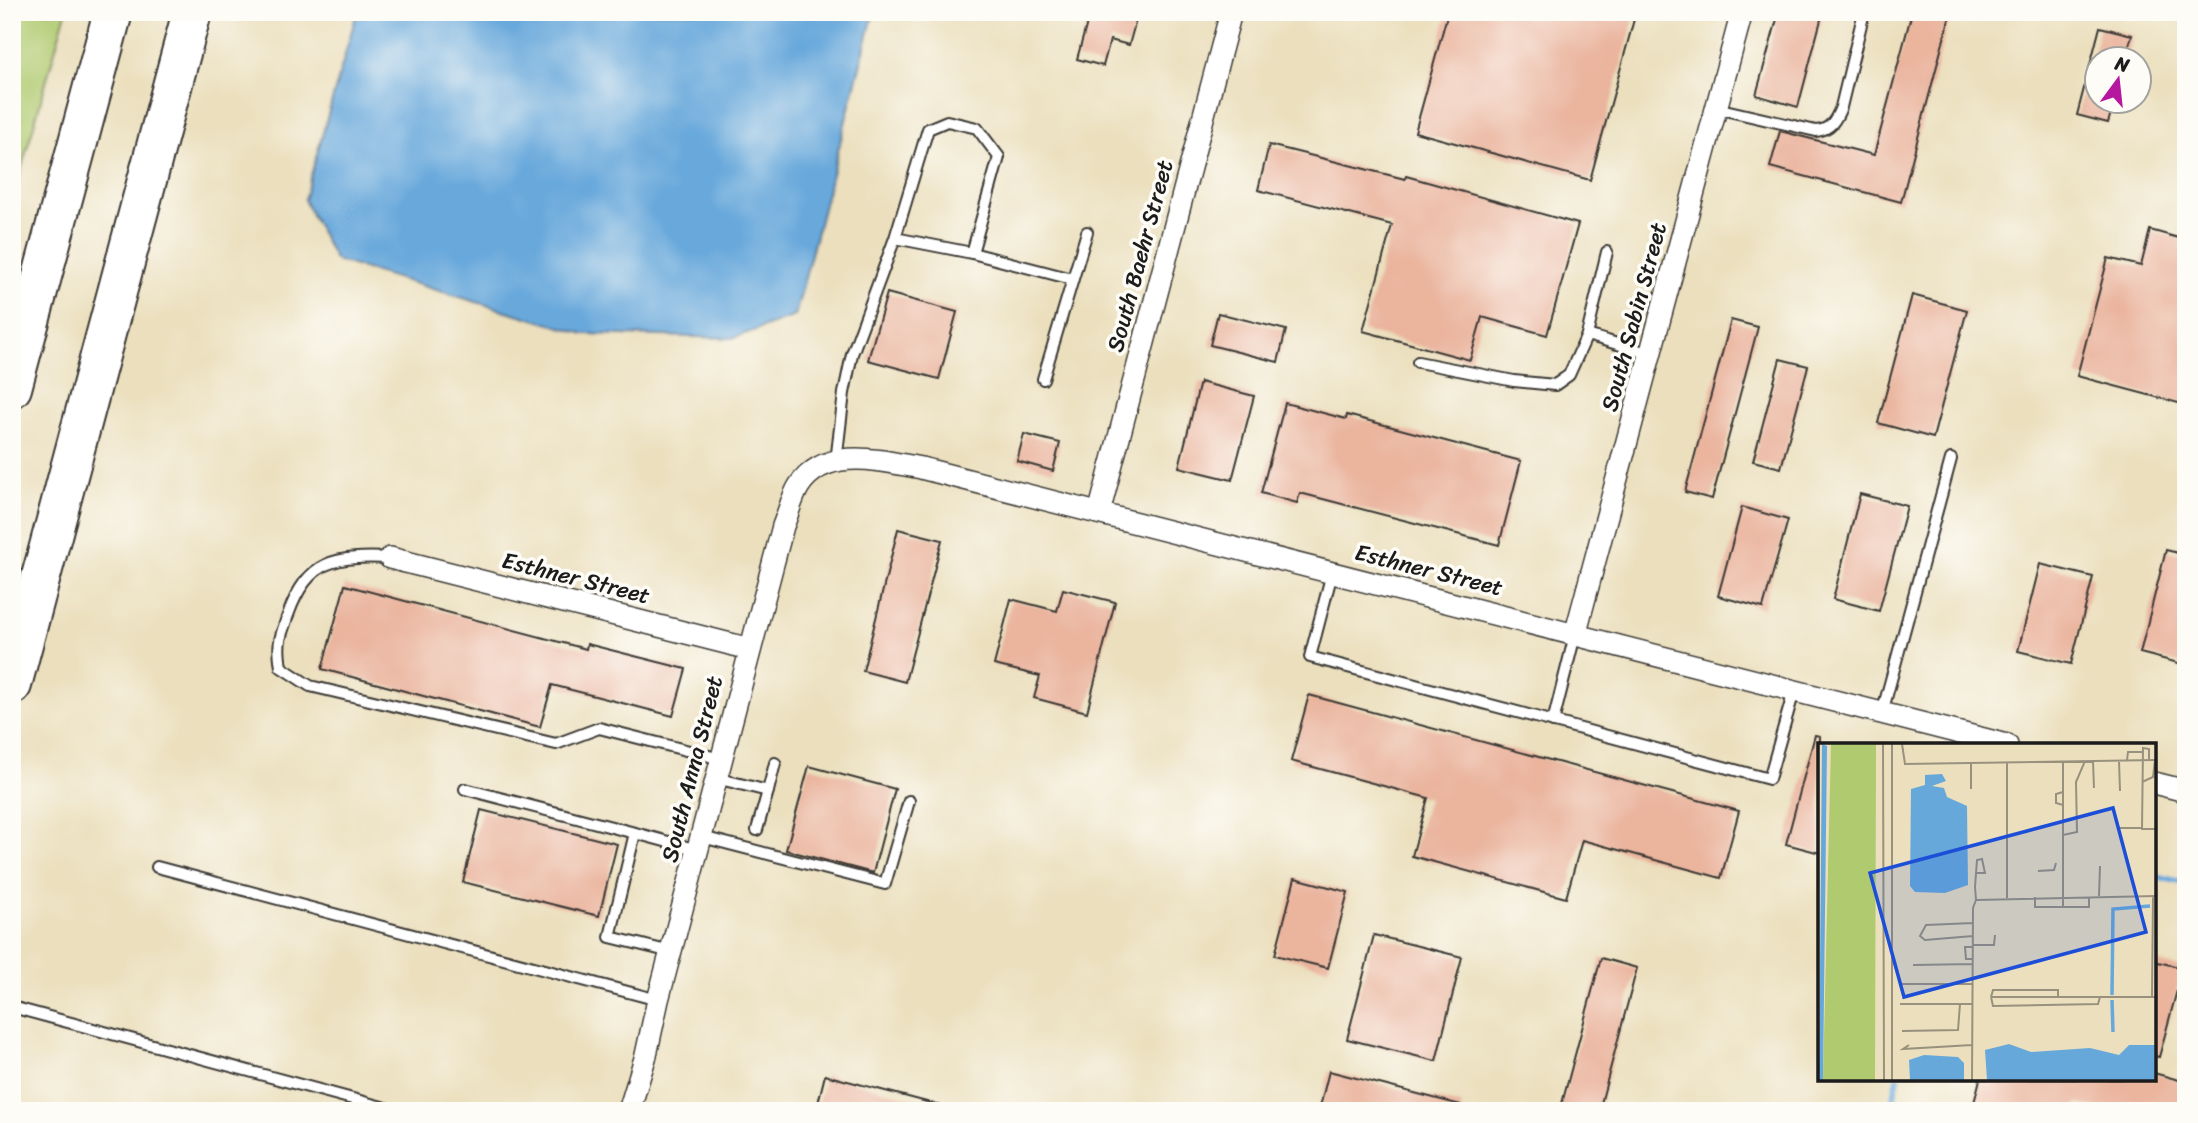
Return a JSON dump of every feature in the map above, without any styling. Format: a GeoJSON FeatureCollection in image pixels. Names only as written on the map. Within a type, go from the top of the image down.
{"type":"FeatureCollection","features":[{"type":"Feature","properties":{"kind":"highway"},"geometry":{"type":"LineString","coordinates":[[12,388],[113,12]]}},
{"type":"Feature","properties":{"kind":"highway"},"geometry":{"type":"LineString","coordinates":[[12,685],[192,12]]}},
{"type":"Feature","properties":{"kind":"street","name":"South Baehr Street"},"geometry":{"type":"LineString","coordinates":[[1099,513],[1231,12]]}},
{"type":"Feature","properties":{"kind":"street","name":"South Sabin Street"},"geometry":{"type":"LineString","coordinates":[[1575,635],[1742,12]]}},
{"type":"Feature","properties":{"kind":"street","name":"Esthner Street"},"geometry":{"type":"LineString","coordinates":[[836,462],[841,459],[864,458],[921,468],[1999,743]]}},
{"type":"Feature","properties":{"kind":"street","name":"South Anna Street"},"geometry":{"type":"LineString","coordinates":[[629,1111],[646,1055],[658,1000],[783,526],[799,485],[819,467],[836,462]]}},
{"type":"Feature","properties":{"kind":"street","name":"Esthner Street"},"geometry":{"type":"LineString","coordinates":[[390,558],[750,649]]}},
{"type":"Feature","properties":{"kind":"street"},"geometry":{"type":"LineString","coordinates":[[2156,783],[2186,790]]}},
{"type":"Feature","properties":{"kind":"lane"},"geometry":{"type":"LineString","coordinates":[[1717,108],[1816,131],[1828,128],[1838,116],[1841,107],[1864,12]]}},
{"type":"Feature","properties":{"kind":"lane"},"geometry":{"type":"LineString","coordinates":[[836,462],[844,393],[852,354],[895,238],[928,129],[947,121],[977,128],[999,157],[972,253]]}},
{"type":"Feature","properties":{"kind":"lane"},"geometry":{"type":"LineString","coordinates":[[1043,379],[1087,232]]}},
{"type":"Feature","properties":{"kind":"lane"},"geometry":{"type":"LineString","coordinates":[[895,238],[972,253],[1072,279]]}},
{"type":"Feature","properties":{"kind":"lane"},"geometry":{"type":"LineString","coordinates":[[1418,362],[1514,382],[1555,385],[1569,375],[1587,335],[1607,252]]}},
{"type":"Feature","properties":{"kind":"lane"},"geometry":{"type":"LineString","coordinates":[[1587,335],[1651,354]]}},
{"type":"Feature","properties":{"kind":"lane"},"geometry":{"type":"LineString","coordinates":[[1882,713],[1951,459]]}},
{"type":"Feature","properties":{"kind":"lane"},"geometry":{"type":"LineString","coordinates":[[390,558],[350,557],[313,571],[295,596],[282,632],[278,645],[281,667],[310,687],[556,744],[599,728],[719,769],[768,791]]}},
{"type":"Feature","properties":{"kind":"lane"},"geometry":{"type":"LineString","coordinates":[[1332,573],[1310,657],[1769,779],[1794,691]]}},
{"type":"Feature","properties":{"kind":"lane"},"geometry":{"type":"LineString","coordinates":[[1553,722],[1575,635]]}},
{"type":"Feature","properties":{"kind":"lane"},"geometry":{"type":"LineString","coordinates":[[757,830],[775,763]]}},
{"type":"Feature","properties":{"kind":"lane"},"geometry":{"type":"LineString","coordinates":[[465,789],[635,833],[700,844],[886,884],[909,801]]}},
{"type":"Feature","properties":{"kind":"lane"},"geometry":{"type":"LineString","coordinates":[[635,833],[610,937],[671,951]]}},
{"type":"Feature","properties":{"kind":"lane"},"geometry":{"type":"LineString","coordinates":[[157,867],[658,1000]]}},
{"type":"Feature","properties":{"kind":"lane"},"geometry":{"type":"LineString","coordinates":[[12,1007],[397,1111]]}},
{"type":"Feature","properties":{"kind":"green space"},"geometry":{"type":"Polygon","coordinates":[[[12,12],[66,12],[12,202],[12,12]]]}},
{"type":"Feature","properties":{"kind":"water"},"geometry":{"type":"Polygon","coordinates":[[[357,12],[874,12],[795,316],[733,338],[584,334],[335,260],[304,200],[357,12]]]}},
{"type":"Feature","properties":{"kind":"building"},"geometry":{"type":"Polygon","coordinates":[[[1090,12],[1108,12],[1136,20],[1129,45],[1110,40],[1103,66],[1077,59],[1090,12]]]}},
{"type":"Feature","properties":{"kind":"building"},"geometry":{"type":"Polygon","coordinates":[[[1448,12],[1636,12],[1590,180],[1415,132],[1448,12]]]}},
{"type":"Feature","properties":{"kind":"building"},"geometry":{"type":"Polygon","coordinates":[[[1779,12],[1823,12],[1798,107],[1756,95],[1779,12]]]}},
{"type":"Feature","properties":{"kind":"building"},"geometry":{"type":"Polygon","coordinates":[[[1912,12],[1951,12],[1901,202],[1770,167],[1780,131],[1874,155],[1912,12]]]}},
{"type":"Feature","properties":{"kind":"building"},"geometry":{"type":"Polygon","coordinates":[[[2100,27],[2132,35],[2129,46],[2095,46],[2100,27]]]}},
{"type":"Feature","properties":{"kind":"building"},"geometry":{"type":"Polygon","coordinates":[[[2082,96],[2082,116],[2110,116],[2108,123],[2077,115],[2082,96]]]}},
{"type":"Feature","properties":{"kind":"building"},"geometry":{"type":"Polygon","coordinates":[[[1269,145],[1405,179],[1406,176],[1578,224],[1547,335],[1482,317],[1470,360],[1363,331],[1392,225],[1258,190],[1269,145]]]}},
{"type":"Feature","properties":{"kind":"building"},"geometry":{"type":"Polygon","coordinates":[[[2150,230],[2186,240],[2186,405],[2077,376],[2108,258],[2141,266],[2150,230]]]}},
{"type":"Feature","properties":{"kind":"building"},"geometry":{"type":"Polygon","coordinates":[[[887,293],[957,312],[939,379],[868,360],[887,293]]]}},
{"type":"Feature","properties":{"kind":"building"},"geometry":{"type":"Polygon","coordinates":[[[1912,295],[1967,310],[1933,438],[1878,423],[1912,295]]]}},
{"type":"Feature","properties":{"kind":"building"},"geometry":{"type":"Polygon","coordinates":[[[1218,313],[1286,330],[1278,362],[1210,345],[1218,313]]]}},
{"type":"Feature","properties":{"kind":"building"},"geometry":{"type":"Polygon","coordinates":[[[1731,320],[1758,327],[1712,499],[1685,492],[1731,320]]]}},
{"type":"Feature","properties":{"kind":"building"},"geometry":{"type":"Polygon","coordinates":[[[1780,359],[1808,366],[1781,468],[1753,461],[1780,359]]]}},
{"type":"Feature","properties":{"kind":"building"},"geometry":{"type":"Polygon","coordinates":[[[1200,382],[1254,396],[1232,480],[1179,467],[1200,382]]]}},
{"type":"Feature","properties":{"kind":"building"},"geometry":{"type":"Polygon","coordinates":[[[1285,403],[1346,419],[1347,415],[1521,461],[1499,545],[1300,493],[1297,503],[1261,493],[1285,403]]]}},
{"type":"Feature","properties":{"kind":"building"},"geometry":{"type":"Polygon","coordinates":[[[1024,434],[1060,443],[1053,471],[1017,461],[1024,434]]]}},
{"type":"Feature","properties":{"kind":"building"},"geometry":{"type":"Polygon","coordinates":[[[1860,494],[1907,506],[1879,611],[1833,599],[1860,494]]]}},
{"type":"Feature","properties":{"kind":"building"},"geometry":{"type":"Polygon","coordinates":[[[1742,507],[1788,520],[1763,608],[1718,596],[1742,507]]]}},
{"type":"Feature","properties":{"kind":"building"},"geometry":{"type":"Polygon","coordinates":[[[898,529],[942,540],[905,682],[863,671],[898,529]]]}},
{"type":"Feature","properties":{"kind":"building"},"geometry":{"type":"Polygon","coordinates":[[[2166,550],[2186,555],[2186,665],[2140,653],[2166,550]]]}},
{"type":"Feature","properties":{"kind":"building"},"geometry":{"type":"Polygon","coordinates":[[[2040,564],[2093,577],[2071,664],[2018,651],[2040,564]]]}},
{"type":"Feature","properties":{"kind":"building"},"geometry":{"type":"Polygon","coordinates":[[[345,585],[586,649],[587,644],[686,669],[673,716],[552,685],[540,727],[322,669],[345,585]]]}},
{"type":"Feature","properties":{"kind":"building"},"geometry":{"type":"Polygon","coordinates":[[[1063,589],[1115,602],[1087,712],[1034,698],[1040,676],[994,665],[1011,599],[1057,611],[1063,589]]]}},
{"type":"Feature","properties":{"kind":"building"},"geometry":{"type":"Polygon","coordinates":[[[1309,695],[1739,811],[1721,878],[1582,840],[1566,898],[1412,856],[1428,798],[1291,761],[1309,695]]]}},
{"type":"Feature","properties":{"kind":"building"},"geometry":{"type":"Polygon","coordinates":[[[1815,735],[1820,736],[1818,852],[1786,844],[1815,735]]]}},
{"type":"Feature","properties":{"kind":"building"},"geometry":{"type":"Polygon","coordinates":[[[809,766],[895,789],[873,873],[786,850],[809,766]]]}},
{"type":"Feature","properties":{"kind":"building"},"geometry":{"type":"Polygon","coordinates":[[[481,810],[617,844],[599,916],[463,882],[481,810]]]}},
{"type":"Feature","properties":{"kind":"building"},"geometry":{"type":"Polygon","coordinates":[[[1295,878],[1348,892],[1328,968],[1275,955],[1295,878]]]}},
{"type":"Feature","properties":{"kind":"building"},"geometry":{"type":"Polygon","coordinates":[[[1374,935],[1462,957],[1436,1061],[1347,1039],[1374,935]]]}},
{"type":"Feature","properties":{"kind":"building"},"geometry":{"type":"Polygon","coordinates":[[[1601,958],[1637,968],[1599,1111],[1560,1111],[1601,958]]]}},
{"type":"Feature","properties":{"kind":"building"},"geometry":{"type":"Polygon","coordinates":[[[2156,961],[2183,968],[2159,1057],[2156,1056],[2156,961]]]}},
{"type":"Feature","properties":{"kind":"building"},"geometry":{"type":"Polygon","coordinates":[[[1329,1071],[1461,1105],[1460,1111],[1319,1111],[1329,1071]]]}},
{"type":"Feature","properties":{"kind":"building"},"geometry":{"type":"Polygon","coordinates":[[[2156,1074],[2186,1082],[2186,1111],[2106,1111],[2077,1103],[2075,1111],[1972,1111],[1980,1081],[2156,1081],[2156,1074]]]}},
{"type":"Feature","properties":{"kind":"building"},"geometry":{"type":"Polygon","coordinates":[[[825,1075],[942,1106],[941,1111],[816,1111],[825,1075]]]}},
{"type":"Feature","properties":{"kind":"waterway"},"geometry":{"type":"LineString","coordinates":[[2156,876],[2186,883]]}},
{"type":"Feature","properties":{"kind":"waterway"},"geometry":{"type":"LineString","coordinates":[[1890,1111],[1898,1081]]}}]}
